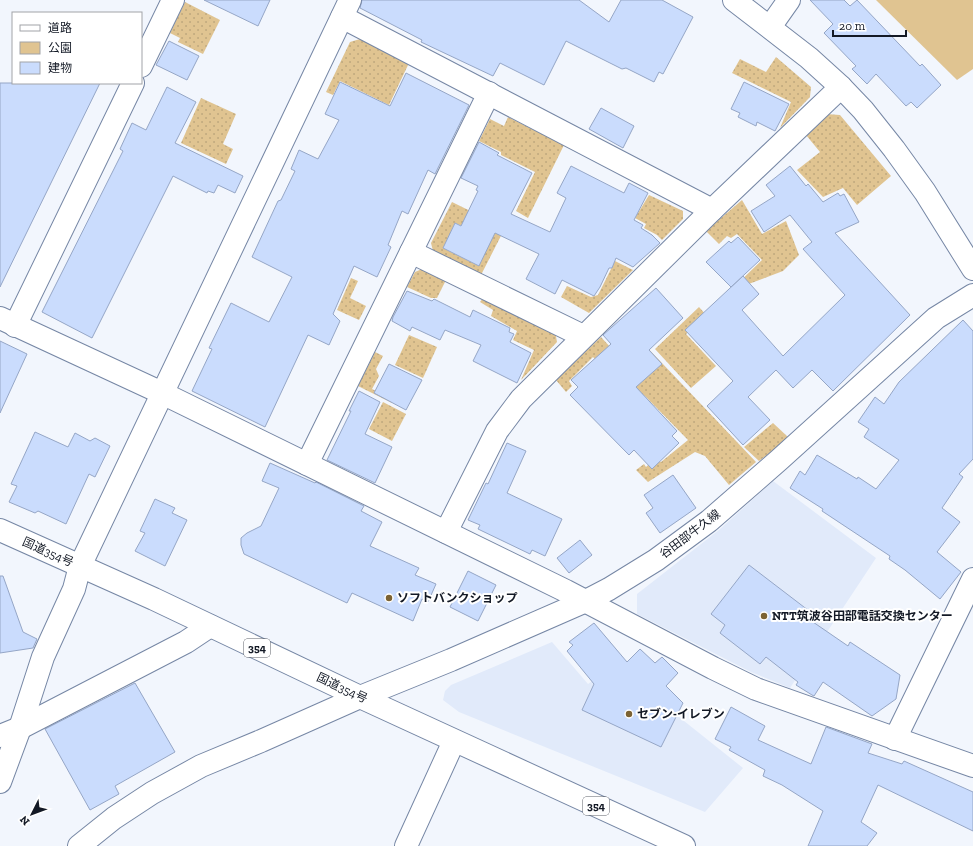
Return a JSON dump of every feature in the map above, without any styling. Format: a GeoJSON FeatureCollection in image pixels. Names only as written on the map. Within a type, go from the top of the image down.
{"type":"FeatureCollection","features":[{"type":"Feature","properties":{"kind":"main road"},"geometry":{"type":"LineString","coordinates":[[142,64],[173,0]]}},
{"type":"Feature","properties":{"kind":"main road"},"geometry":{"type":"LineString","coordinates":[[734,0],[809,58],[841,87],[862,110],[894,149],[925,192],[973,269]]}},
{"type":"Feature","properties":{"kind":"main road"},"geometry":{"type":"LineString","coordinates":[[770,27],[789,0]]}},
{"type":"Feature","properties":{"kind":"main road"},"geometry":{"type":"LineString","coordinates":[[0,782],[44,657],[74,589],[80,566],[346,8],[489,93],[712,210]]}},
{"type":"Feature","properties":{"kind":"main road"},"geometry":{"type":"LineString","coordinates":[[132,84],[8,322],[162,393],[586,600],[713,668],[756,689],[973,766]]}},
{"type":"Feature","properties":{"kind":"main road"},"geometry":{"type":"LineString","coordinates":[[446,532],[490,444],[507,416],[537,382],[712,210],[841,87]]}},
{"type":"Feature","properties":{"kind":"main road"},"geometry":{"type":"LineString","coordinates":[[307,464],[489,93]]}},
{"type":"Feature","properties":{"kind":"main road"},"geometry":{"type":"LineString","coordinates":[[411,252],[583,336]]}},
{"type":"Feature","properties":{"kind":"main road","name":"谷田部牛久線"},"geometry":{"type":"LineString","coordinates":[[79,846],[114,818],[139,801],[201,766],[360,697],[451,660],[609,589],[656,560],[709,522],[936,318],[973,295]]}},
{"type":"Feature","properties":{"kind":"main road","name":"国道354号"},"geometry":{"type":"LineString","coordinates":[[0,530],[684,846]]}},
{"type":"Feature","properties":{"kind":"main road"},"geometry":{"type":"LineString","coordinates":[[895,739],[973,579]]}},
{"type":"Feature","properties":{"kind":"main road"},"geometry":{"type":"LineString","coordinates":[[0,736],[20,728],[186,642],[210,626]]}},
{"type":"Feature","properties":{"kind":"main road"},"geometry":{"type":"LineString","coordinates":[[406,846],[454,741]]}},
{"type":"Feature","properties":{"kind":"shaded area"},"geometry":{"type":"Polygon","coordinates":[[[773,481],[876,558],[790,688],[751,672],[637,614],[637,594],[719,530],[773,481]]]}},
{"type":"Feature","properties":{"kind":"shaded area"},"geometry":{"type":"Polygon","coordinates":[[[552,642],[588,684],[621,660],[664,705],[743,768],[705,812],[459,712],[443,700],[445,691],[451,685],[552,642]]]}},
{"type":"Feature","properties":{"kind":"green space"},"geometry":{"type":"Polygon","coordinates":[[[876,0],[973,0],[973,69],[957,80],[876,0]]]}},
{"type":"Feature","properties":{"kind":"green space"},"geometry":{"type":"Polygon","coordinates":[[[185,2],[220,20],[203,54],[178,42],[180,38],[170,33],[185,2]]]}},
{"type":"Feature","properties":{"kind":"green space"},"geometry":{"type":"Polygon","coordinates":[[[360,39],[409,63],[389,105],[340,81],[333,95],[326,92],[350,42],[360,39]]]}},
{"type":"Feature","properties":{"kind":"green space"},"geometry":{"type":"Polygon","coordinates":[[[776,57],[811,87],[810,97],[780,128],[791,102],[732,73],[740,59],[766,72],[776,57]]]}},
{"type":"Feature","properties":{"kind":"green space"},"geometry":{"type":"Polygon","coordinates":[[[201,98],[236,114],[223,144],[233,149],[226,164],[181,143],[201,98]]]}},
{"type":"Feature","properties":{"kind":"green space"},"geometry":{"type":"Polygon","coordinates":[[[826,114],[840,115],[891,176],[857,205],[843,188],[823,197],[797,170],[820,152],[806,135],[826,114]]]}},
{"type":"Feature","properties":{"kind":"green space"},"geometry":{"type":"Polygon","coordinates":[[[508,117],[564,145],[528,218],[516,211],[535,172],[501,155],[501,152],[479,141],[490,119],[504,126],[508,117]]]}},
{"type":"Feature","properties":{"kind":"green space"},"geometry":{"type":"Polygon","coordinates":[[[649,195],[683,211],[683,219],[662,240],[657,235],[644,228],[646,224],[635,218],[649,195]]]}},
{"type":"Feature","properties":{"kind":"green space"},"geometry":{"type":"Polygon","coordinates":[[[742,200],[762,234],[786,221],[799,255],[783,271],[730,291],[762,260],[737,234],[731,238],[727,236],[719,244],[706,231],[742,200]]]}},
{"type":"Feature","properties":{"kind":"green space"},"geometry":{"type":"Polygon","coordinates":[[[452,202],[505,228],[481,275],[433,251],[431,243],[452,202]],[[455,223],[443,248],[479,266],[469,229],[455,223]]]}},
{"type":"Feature","properties":{"kind":"green space"},"geometry":{"type":"Polygon","coordinates":[[[615,261],[633,270],[589,313],[561,297],[567,286],[591,297],[598,295],[615,261]]]}},
{"type":"Feature","properties":{"kind":"green space"},"geometry":{"type":"Polygon","coordinates":[[[422,269],[446,280],[437,298],[431,298],[407,287],[415,272],[422,269]]]}},
{"type":"Feature","properties":{"kind":"green space"},"geometry":{"type":"Polygon","coordinates":[[[351,278],[358,281],[350,298],[366,306],[359,320],[337,310],[351,278]]]}},
{"type":"Feature","properties":{"kind":"green space"},"geometry":{"type":"Polygon","coordinates":[[[483,298],[555,331],[557,342],[521,380],[534,350],[513,340],[517,331],[491,316],[493,310],[480,302],[483,298]]]}},
{"type":"Feature","properties":{"kind":"green space"},"geometry":{"type":"Polygon","coordinates":[[[699,307],[707,316],[686,334],[716,366],[691,388],[655,349],[699,307]]]}},
{"type":"Feature","properties":{"kind":"green space"},"geometry":{"type":"Polygon","coordinates":[[[409,335],[437,347],[423,378],[395,365],[409,335]]]}},
{"type":"Feature","properties":{"kind":"green space"},"geometry":{"type":"Polygon","coordinates":[[[601,337],[621,359],[642,342],[756,462],[729,485],[705,456],[695,452],[648,482],[636,470],[644,464],[646,467],[655,458],[661,462],[688,440],[646,397],[602,367],[593,357],[569,381],[572,386],[566,392],[556,380],[601,337]]]}},
{"type":"Feature","properties":{"kind":"green space"},"geometry":{"type":"Polygon","coordinates":[[[375,352],[383,356],[376,369],[379,376],[372,389],[394,400],[392,403],[358,386],[375,352]]]}},
{"type":"Feature","properties":{"kind":"green space"},"geometry":{"type":"Polygon","coordinates":[[[383,402],[406,414],[392,441],[369,429],[383,402]]]}},
{"type":"Feature","properties":{"kind":"green space"},"geometry":{"type":"Polygon","coordinates":[[[773,423],[788,437],[778,447],[759,461],[744,447],[773,423]]]}},
{"type":"Feature","properties":{"kind":"building"},"geometry":{"type":"Polygon","coordinates":[[[204,0],[270,0],[258,26],[204,0]]]}},
{"type":"Feature","properties":{"kind":"building"},"geometry":{"type":"Polygon","coordinates":[[[362,0],[579,0],[609,22],[621,0],[662,0],[693,17],[663,74],[659,72],[654,82],[626,68],[622,69],[566,41],[544,85],[500,63],[493,76],[421,42],[422,40],[360,8],[362,0]]]}},
{"type":"Feature","properties":{"kind":"building"},"geometry":{"type":"Polygon","coordinates":[[[810,0],[844,0],[850,6],[857,0],[920,66],[922,64],[941,85],[917,108],[911,102],[906,106],[876,74],[867,84],[852,69],[856,66],[824,33],[833,24],[810,0]]]}},
{"type":"Feature","properties":{"kind":"building"},"geometry":{"type":"Polygon","coordinates":[[[169,41],[199,56],[187,80],[156,65],[169,41]]]}},
{"type":"Feature","properties":{"kind":"building"},"geometry":{"type":"Polygon","coordinates":[[[406,73],[469,105],[435,174],[428,170],[408,214],[402,211],[388,245],[391,247],[377,277],[354,266],[333,314],[340,321],[329,345],[308,335],[265,427],[192,391],[212,349],[209,348],[231,303],[269,322],[292,277],[252,257],[278,201],[281,200],[295,171],[291,169],[299,150],[318,159],[339,120],[325,114],[340,82],[390,106],[406,73]]]}},
{"type":"Feature","properties":{"kind":"building"},"geometry":{"type":"Polygon","coordinates":[[[744,82],[789,104],[775,131],[757,122],[756,126],[738,117],[740,113],[731,109],[744,82]]]}},
{"type":"Feature","properties":{"kind":"building"},"geometry":{"type":"Polygon","coordinates":[[[0,83],[100,84],[0,287],[0,83]]]}},
{"type":"Feature","properties":{"kind":"building"},"geometry":{"type":"Polygon","coordinates":[[[167,87],[196,102],[175,143],[243,176],[235,193],[218,185],[214,193],[208,191],[207,193],[173,176],[92,338],[42,312],[123,151],[120,149],[132,123],[146,130],[167,87]]]}},
{"type":"Feature","properties":{"kind":"building"},"geometry":{"type":"Polygon","coordinates":[[[601,108],[634,126],[623,148],[589,129],[601,108]]]}},
{"type":"Feature","properties":{"kind":"building"},"geometry":{"type":"Polygon","coordinates":[[[479,142],[499,153],[497,155],[532,173],[511,214],[550,232],[566,198],[557,193],[571,166],[624,193],[629,183],[648,193],[634,220],[643,225],[641,228],[652,235],[660,243],[633,267],[616,258],[612,268],[609,268],[594,296],[562,280],[555,294],[526,279],[539,254],[495,233],[479,266],[443,248],[455,223],[461,226],[478,191],[476,190],[478,186],[461,178],[479,142]]]}},
{"type":"Feature","properties":{"kind":"building"},"geometry":{"type":"Polygon","coordinates":[[[790,166],[806,186],[808,184],[823,202],[838,193],[840,196],[844,194],[859,222],[835,233],[910,315],[833,391],[812,370],[793,388],[776,370],[748,397],[770,420],[743,445],[707,406],[733,381],[685,330],[743,276],[759,294],[742,310],[783,356],[845,295],[803,249],[812,242],[790,215],[764,232],[751,211],[775,196],[766,185],[790,166]]]}},
{"type":"Feature","properties":{"kind":"building"},"geometry":{"type":"Polygon","coordinates":[[[738,237],[760,260],[731,287],[706,262],[729,241],[731,243],[738,237]]]}},
{"type":"Feature","properties":{"kind":"building"},"geometry":{"type":"Polygon","coordinates":[[[656,288],[683,318],[649,350],[662,364],[636,387],[677,431],[672,436],[679,443],[652,469],[634,450],[629,455],[570,395],[578,387],[571,380],[611,344],[603,335],[656,288]]]}},
{"type":"Feature","properties":{"kind":"building"},"geometry":{"type":"Polygon","coordinates":[[[407,291],[432,301],[434,299],[470,317],[473,310],[510,328],[509,332],[514,334],[510,342],[531,353],[517,383],[473,361],[481,345],[445,330],[440,340],[412,327],[410,331],[392,321],[407,291]]]}},
{"type":"Feature","properties":{"kind":"building"},"geometry":{"type":"Polygon","coordinates":[[[963,320],[973,331],[973,459],[959,474],[963,477],[942,508],[960,522],[937,552],[961,572],[940,599],[905,570],[889,559],[890,556],[790,488],[800,471],[805,475],[817,455],[857,479],[858,477],[876,489],[899,460],[864,437],[869,429],[858,422],[875,397],[884,404],[899,382],[963,320]]]}},
{"type":"Feature","properties":{"kind":"building"},"geometry":{"type":"Polygon","coordinates":[[[0,341],[27,354],[0,413],[0,341]]]}},
{"type":"Feature","properties":{"kind":"building"},"geometry":{"type":"Polygon","coordinates":[[[389,364],[422,380],[406,410],[374,393],[389,364]]]}},
{"type":"Feature","properties":{"kind":"building"},"geometry":{"type":"Polygon","coordinates":[[[359,391],[380,402],[365,434],[392,447],[375,483],[327,460],[359,391]]]}},
{"type":"Feature","properties":{"kind":"building"},"geometry":{"type":"Polygon","coordinates":[[[35,432],[68,447],[75,433],[90,441],[95,438],[110,446],[95,477],[89,474],[66,524],[38,511],[35,513],[9,502],[17,486],[11,484],[35,432]]]}},
{"type":"Feature","properties":{"kind":"building"},"geometry":{"type":"Polygon","coordinates":[[[507,443],[526,451],[507,493],[562,519],[545,556],[532,550],[530,554],[478,529],[480,525],[468,520],[486,483],[488,484],[507,443]]]}},
{"type":"Feature","properties":{"kind":"building"},"geometry":{"type":"Polygon","coordinates":[[[270,463],[315,483],[316,482],[364,506],[361,511],[382,522],[370,546],[419,568],[415,575],[436,584],[428,602],[422,599],[413,621],[352,593],[347,603],[244,554],[241,545],[241,538],[247,533],[261,526],[279,488],[262,481],[270,463]]]}},
{"type":"Feature","properties":{"kind":"building"},"geometry":{"type":"Polygon","coordinates":[[[673,475],[696,508],[660,533],[646,513],[653,508],[644,495],[673,475]]]}},
{"type":"Feature","properties":{"kind":"building"},"geometry":{"type":"Polygon","coordinates":[[[155,499],[175,508],[172,513],[187,520],[165,566],[135,551],[145,533],[140,531],[155,499]]]}},
{"type":"Feature","properties":{"kind":"building"},"geometry":{"type":"Polygon","coordinates":[[[580,540],[592,555],[569,573],[557,558],[580,540]]]}},
{"type":"Feature","properties":{"kind":"building"},"geometry":{"type":"Polygon","coordinates":[[[749,565],[817,617],[813,622],[848,646],[850,642],[900,675],[896,699],[872,716],[823,682],[814,696],[796,685],[798,682],[766,657],[760,664],[720,633],[725,625],[711,614],[749,565]]]}},
{"type":"Feature","properties":{"kind":"building"},"geometry":{"type":"Polygon","coordinates":[[[468,571],[496,585],[478,621],[450,607],[468,571]]]}},
{"type":"Feature","properties":{"kind":"building"},"geometry":{"type":"Polygon","coordinates":[[[0,576],[3,576],[23,632],[37,639],[33,648],[0,653],[0,576]]]}},
{"type":"Feature","properties":{"kind":"building"},"geometry":{"type":"Polygon","coordinates":[[[594,623],[627,662],[640,649],[655,663],[662,657],[678,673],[666,686],[683,703],[661,747],[582,710],[594,684],[567,651],[573,645],[569,642],[594,623]]]}},
{"type":"Feature","properties":{"kind":"building"},"geometry":{"type":"Polygon","coordinates":[[[135,683],[175,752],[115,786],[119,794],[90,810],[45,729],[135,683]]]}},
{"type":"Feature","properties":{"kind":"building"},"geometry":{"type":"Polygon","coordinates":[[[731,707],[765,726],[758,740],[811,764],[826,727],[872,744],[868,753],[902,764],[904,761],[973,792],[973,831],[878,785],[861,822],[877,833],[867,846],[808,846],[823,811],[782,785],[763,776],[765,770],[729,750],[731,747],[715,739],[731,707]]]}},
{"type":"Feature","properties":{"kind":"place","name":"ソフトバンクショップ"},"geometry":{"type":"Point","coordinates":[389,598]}},
{"type":"Feature","properties":{"kind":"place","name":"NTT筑波谷田部電話交換センター"},"geometry":{"type":"Point","coordinates":[764,616]}},
{"type":"Feature","properties":{"kind":"place","name":"セブン-イレブン"},"geometry":{"type":"Point","coordinates":[629,714]}}]}
